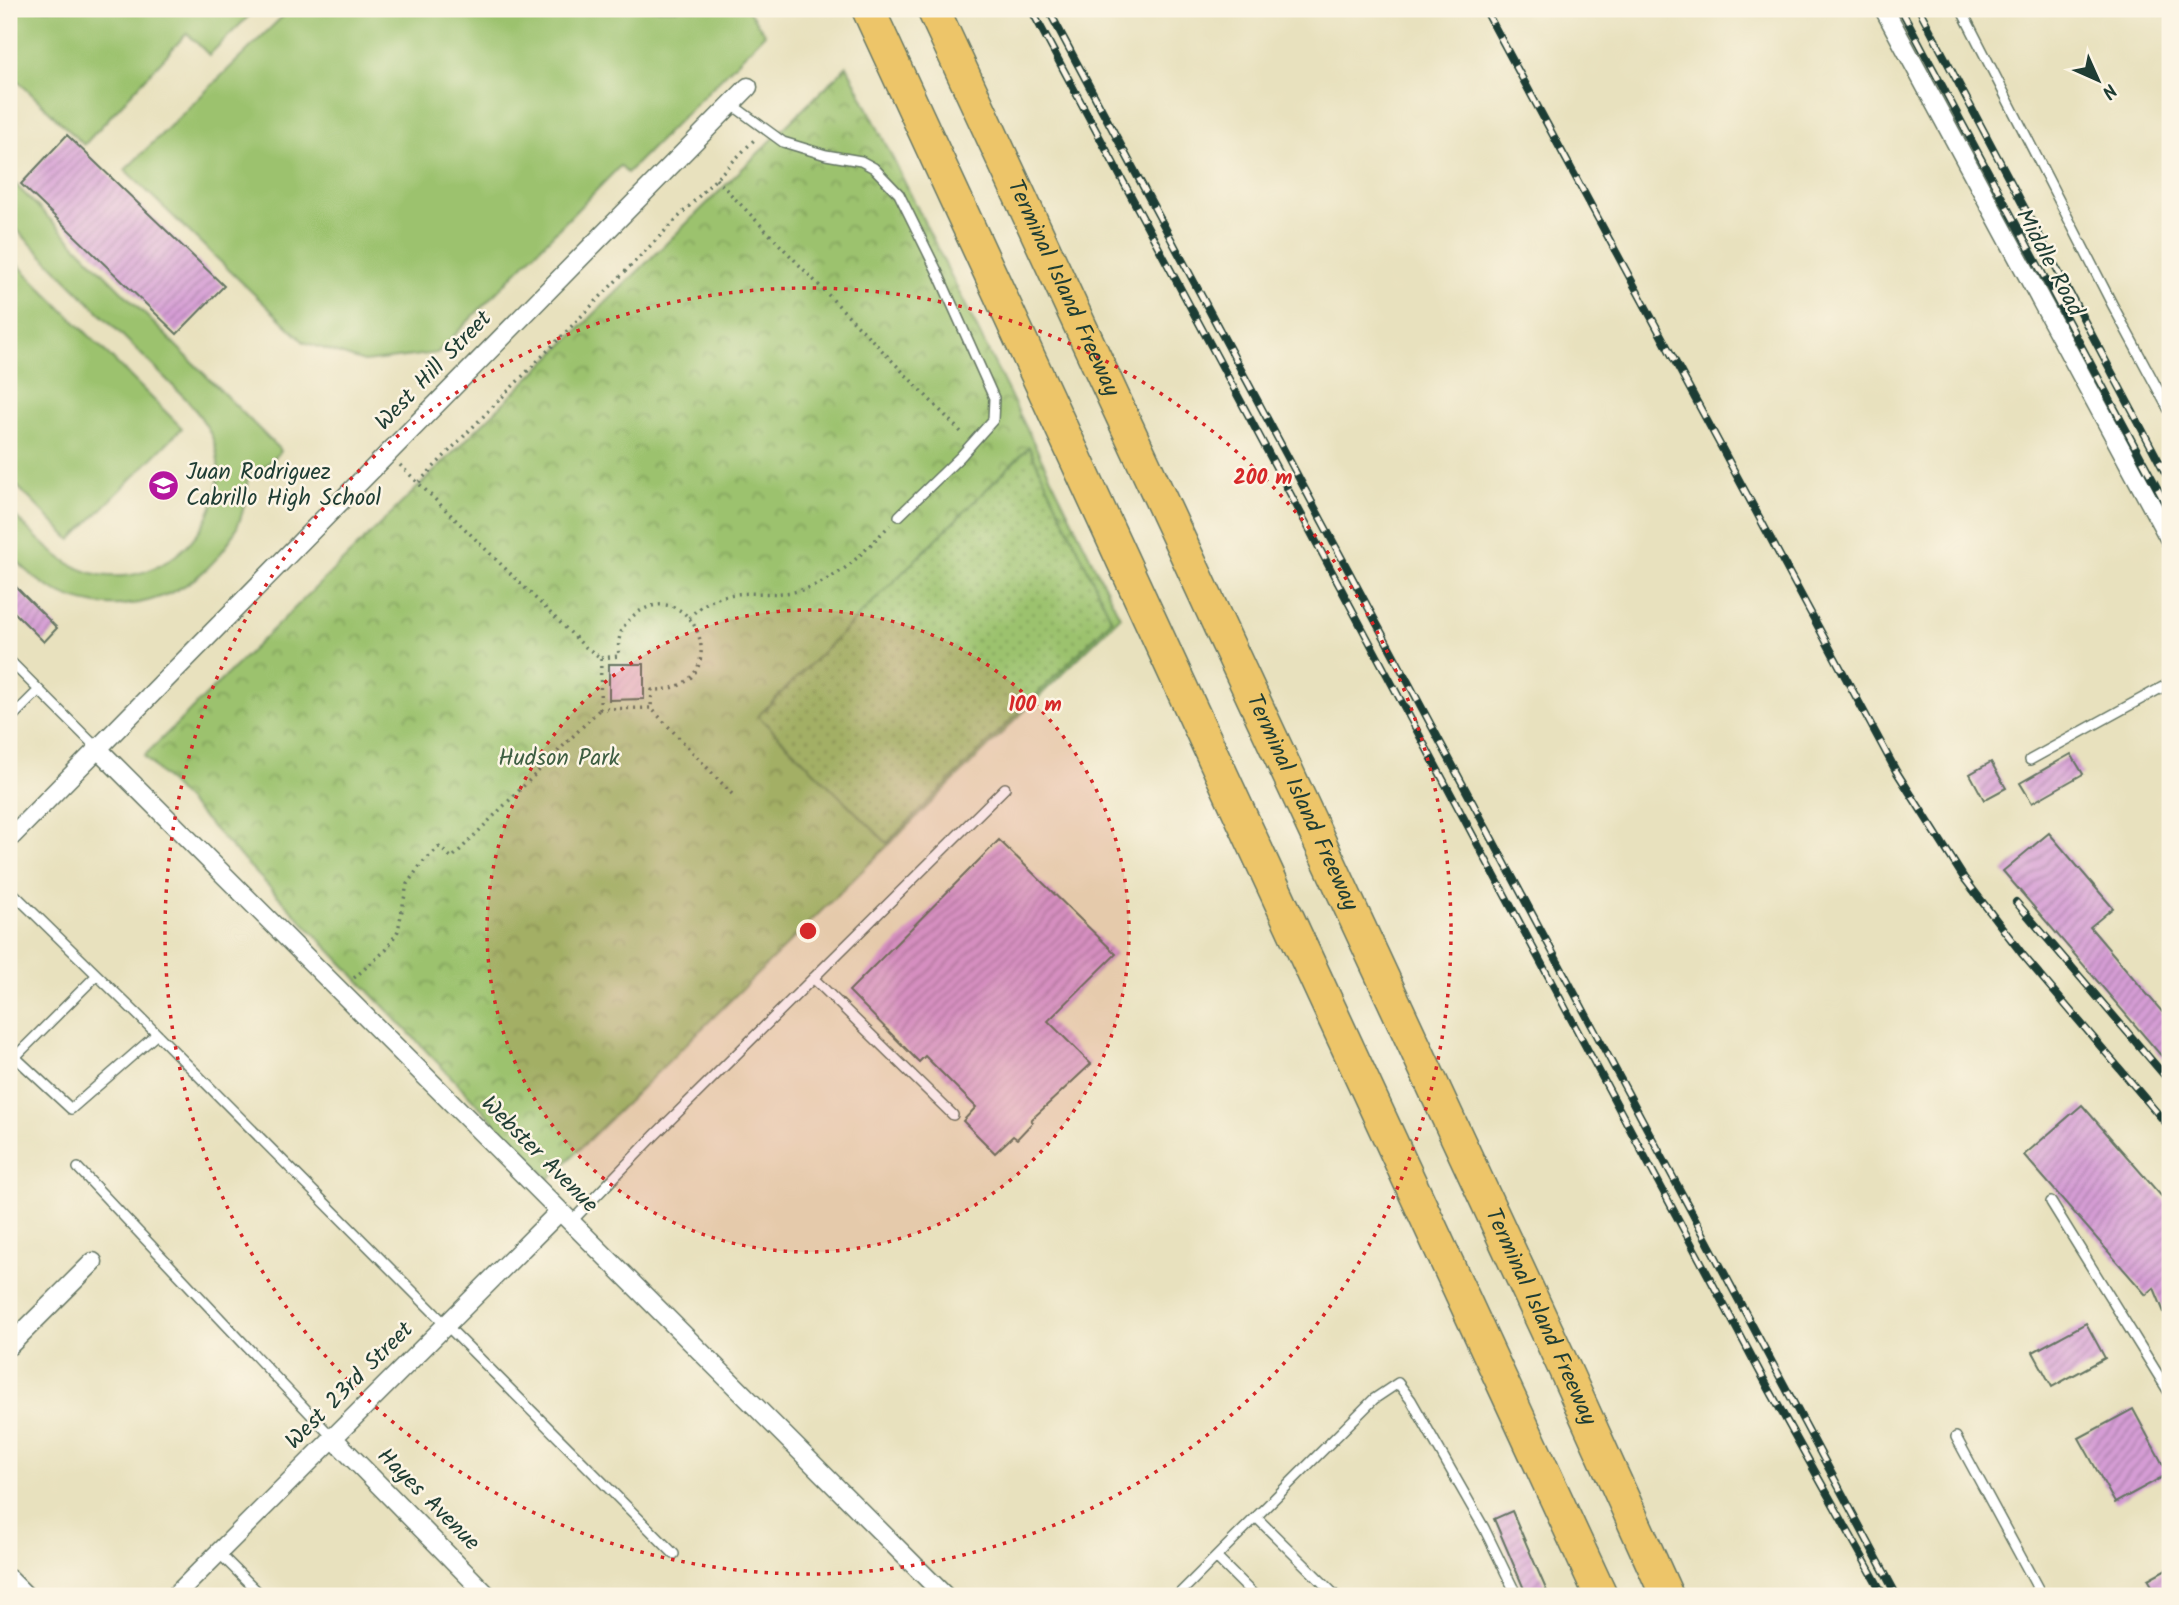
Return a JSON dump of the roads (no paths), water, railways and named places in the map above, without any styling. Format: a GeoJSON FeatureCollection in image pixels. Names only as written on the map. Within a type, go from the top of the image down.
{"type":"FeatureCollection","features":[{"type":"Feature","properties":{"kind":"highway"},"geometry":{"type":"LineString","coordinates":[[868,9],[1601,1596]]}},
{"type":"Feature","properties":{"kind":"highway","name":"Terminal Island Freeway"},"geometry":{"type":"LineString","coordinates":[[933,9],[1667,1596]]}},
{"type":"Feature","properties":{"kind":"street","name":"Middle Road"},"geometry":{"type":"LineString","coordinates":[[1884,9],[2170,540]]}},
{"type":"Feature","properties":{"kind":"street","name":"West Hill Street"},"geometry":{"type":"LineString","coordinates":[[9,839],[748,87]]}},
{"type":"Feature","properties":{"kind":"street","name":"Webster Avenue"},"geometry":{"type":"LineString","coordinates":[[98,749],[945,1596]]}},
{"type":"Feature","properties":{"kind":"street","name":"West 23rd Street"},"geometry":{"type":"LineString","coordinates":[[175,1596],[446,1325],[565,1217]]}},
{"type":"Feature","properties":{"kind":"street"},"geometry":{"type":"LineString","coordinates":[[9,1346],[93,1262]]}},
{"type":"Feature","properties":{"kind":"street","name":"Hayes Avenue"},"geometry":{"type":"LineString","coordinates":[[333,1438],[488,1596]]}},
{"type":"Feature","properties":{"kind":"street"},"geometry":{"type":"LineString","coordinates":[[9,1579],[26,1596]]}},
{"type":"Feature","properties":{"kind":"lane"},"geometry":{"type":"LineString","coordinates":[[1961,9],[2170,412]]}},
{"type":"Feature","properties":{"kind":"lane"},"geometry":{"type":"LineString","coordinates":[[731,104],[783,142],[826,155],[861,161],[874,168],[899,194],[994,398],[993,420],[899,516]]}},
{"type":"Feature","properties":{"kind":"lane"},"geometry":{"type":"LineString","coordinates":[[9,660],[98,749]]}},
{"type":"Feature","properties":{"kind":"lane"},"geometry":{"type":"LineString","coordinates":[[2030,760],[2170,682]]}},
{"type":"Feature","properties":{"kind":"lane"},"geometry":{"type":"LineString","coordinates":[[9,720],[39,690]]}},
{"type":"Feature","properties":{"kind":"lane"},"geometry":{"type":"LineString","coordinates":[[565,1217],[1005,788]]}},
{"type":"Feature","properties":{"kind":"lane"},"geometry":{"type":"LineString","coordinates":[[9,889],[157,1034],[674,1554]]}},
{"type":"Feature","properties":{"kind":"lane"},"geometry":{"type":"LineString","coordinates":[[97,975],[15,1058],[71,1109],[157,1034]]}},
{"type":"Feature","properties":{"kind":"lane"},"geometry":{"type":"LineString","coordinates":[[813,978],[953,1115]]}},
{"type":"Feature","properties":{"kind":"lane"},"geometry":{"type":"LineString","coordinates":[[78,1168],[333,1438]]}},
{"type":"Feature","properties":{"kind":"lane"},"geometry":{"type":"LineString","coordinates":[[2050,1202],[2170,1394]]}},
{"type":"Feature","properties":{"kind":"lane"},"geometry":{"type":"LineString","coordinates":[[1177,1596],[1374,1399],[1398,1383],[1411,1400],[1484,1528],[1517,1596]]}},
{"type":"Feature","properties":{"kind":"lane"},"geometry":{"type":"LineString","coordinates":[[1955,1437],[2042,1596]]}},
{"type":"Feature","properties":{"kind":"lane"},"geometry":{"type":"LineString","coordinates":[[1256,1517],[1336,1596]]}},
{"type":"Feature","properties":{"kind":"lane"},"geometry":{"type":"LineString","coordinates":[[219,1553],[262,1596]]}},
{"type":"Feature","properties":{"kind":"lane"},"geometry":{"type":"LineString","coordinates":[[1216,1557],[1255,1596]]}},
{"type":"Feature","properties":{"kind":"railway"},"geometry":{"type":"LineString","coordinates":[[1031,9],[1769,1389],[1884,1596]]}},
{"type":"Feature","properties":{"kind":"railway"},"geometry":{"type":"LineString","coordinates":[[1048,9],[1897,1596]]}},
{"type":"Feature","properties":{"kind":"railway"},"geometry":{"type":"LineString","coordinates":[[1485,9],[1896,771],[1964,878],[2023,955],[2170,1128]]}},
{"type":"Feature","properties":{"kind":"railway"},"geometry":{"type":"LineString","coordinates":[[1901,9],[2170,512]]}},
{"type":"Feature","properties":{"kind":"railway"},"geometry":{"type":"LineString","coordinates":[[1919,9],[2170,482]]}},
{"type":"Feature","properties":{"kind":"railway"},"geometry":{"type":"LineString","coordinates":[[2016,902],[2170,1082]]}},
{"type":"Feature","properties":{"kind":"place","name":"Juan Rodriguez Cabrillo High School"},"geometry":{"type":"Point","coordinates":[163,486]}},
{"type":"Feature","properties":{"kind":"park label","name":"Hudson Park"},"geometry":{"type":"Point","coordinates":[559,759]}}]}
